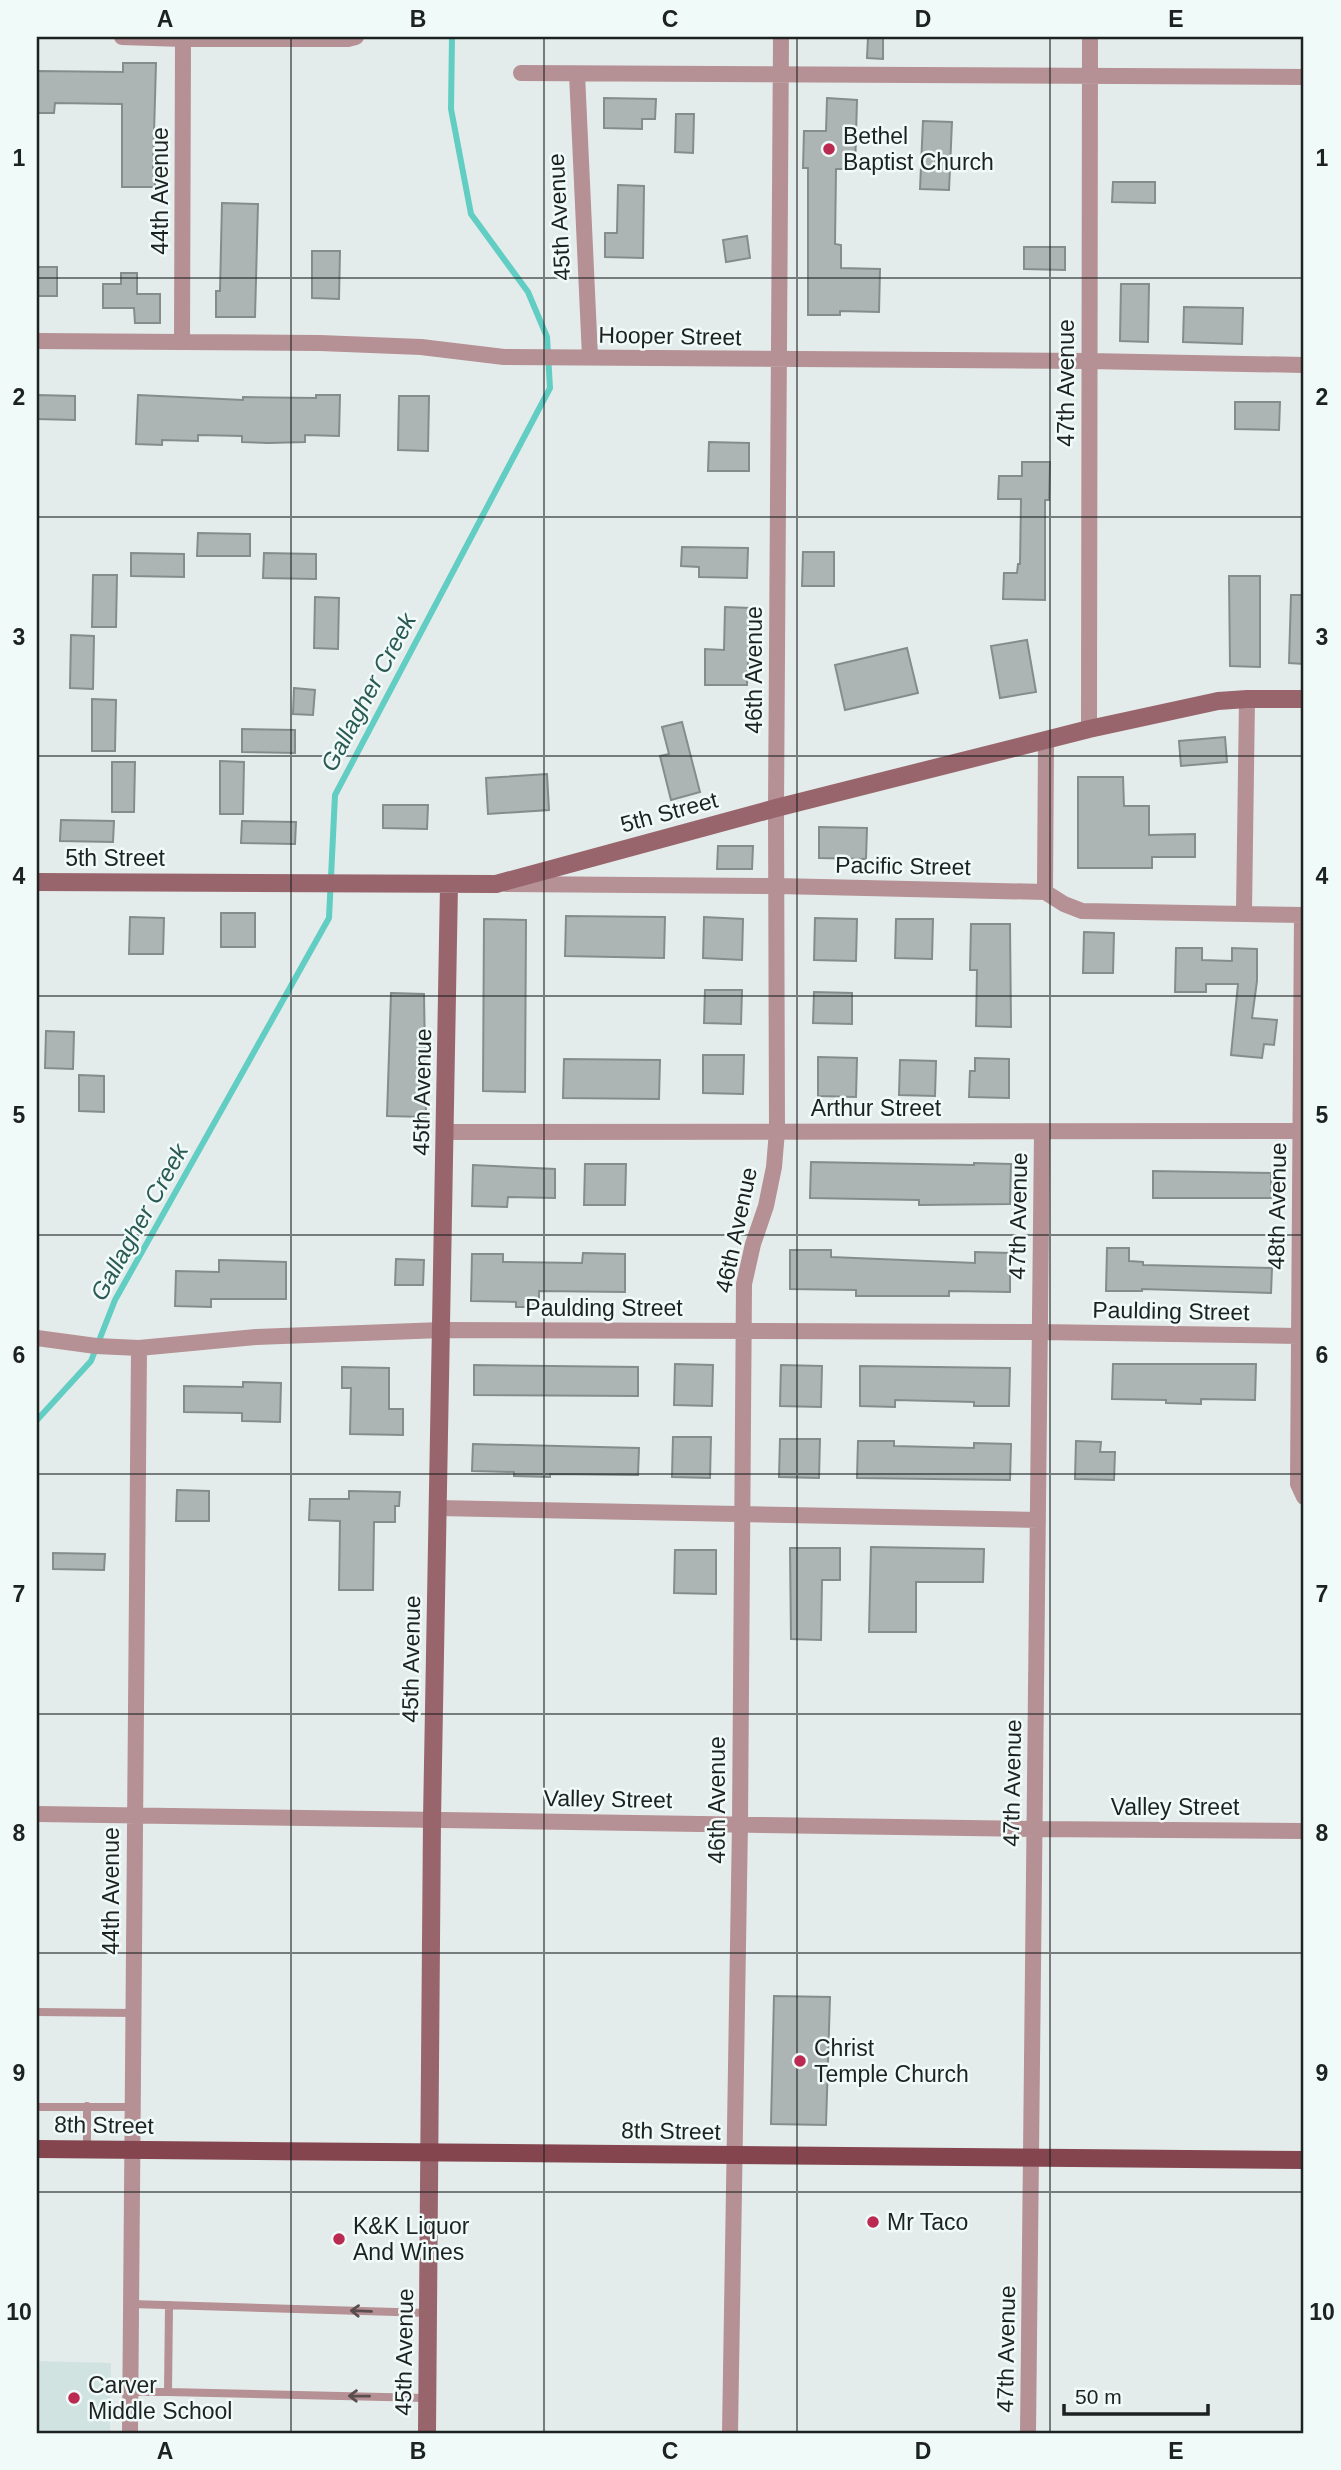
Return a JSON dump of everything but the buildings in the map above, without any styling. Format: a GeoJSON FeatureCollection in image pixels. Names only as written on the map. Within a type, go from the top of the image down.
{"type":"FeatureCollection","features":[{"type":"Feature","properties":{"kind":"main road","name":"8th Street"},"geometry":{"type":"LineString","coordinates":[[37,2149],[1304,2160]]}},
{"type":"Feature","properties":{"kind":"street"},"geometry":{"type":"LineString","coordinates":[[122,37],[352,38]]}},
{"type":"Feature","properties":{"kind":"street","name":"46th Avenue"},"geometry":{"type":"LineString","coordinates":[[730,2433],[740,1823],[742,1331],[744,1284],[753,1244],[766,1206],[774,1167],[777,1131],[780,37]]}},
{"type":"Feature","properties":{"kind":"street","name":"47th Avenue"},"geometry":{"type":"LineString","coordinates":[[1089,729],[1090,37]]}},
{"type":"Feature","properties":{"kind":"street","name":"44th Avenue"},"geometry":{"type":"LineString","coordinates":[[182,342],[183,39]]}},
{"type":"Feature","properties":{"kind":"street"},"geometry":{"type":"LineString","coordinates":[[521,73],[1304,78]]}},
{"type":"Feature","properties":{"kind":"street","name":"45th Avenue"},"geometry":{"type":"LineString","coordinates":[[577,74],[582,357]]}},
{"type":"Feature","properties":{"kind":"street","name":"Hooper Street"},"geometry":{"type":"LineString","coordinates":[[37,341],[320,343],[421,347],[521,357],[1304,365]]}},
{"type":"Feature","properties":{"kind":"street"},"geometry":{"type":"LineString","coordinates":[[1244,913],[1247,699]]}},
{"type":"Feature","properties":{"kind":"street","name":"5th Street"},"geometry":{"type":"LineString","coordinates":[[37,882],[496,884],[776,808],[1089,729],[1218,701],[1304,699]]}},
{"type":"Feature","properties":{"kind":"street"},"geometry":{"type":"LineString","coordinates":[[1045,892],[1046,741]]}},
{"type":"Feature","properties":{"kind":"street","name":"Pacific Street"},"geometry":{"type":"LineString","coordinates":[[496,884],[1045,892],[1082,911],[1303,915]]}},
{"type":"Feature","properties":{"kind":"street","name":"45th Avenue"},"geometry":{"type":"LineString","coordinates":[[427,2433],[432,1819],[447,1132],[449,885]]}},
{"type":"Feature","properties":{"kind":"street","name":"48th Avenue"},"geometry":{"type":"LineString","coordinates":[[1303,915],[1298,1483],[1304,1497]]}},
{"type":"Feature","properties":{"kind":"street","name":"Arthur Street"},"geometry":{"type":"LineString","coordinates":[[447,1132],[1302,1130]]}},
{"type":"Feature","properties":{"kind":"street","name":"47th Avenue"},"geometry":{"type":"LineString","coordinates":[[1028,2433],[1042,1132]]}},
{"type":"Feature","properties":{"kind":"street","name":"Paulding Street"},"geometry":{"type":"LineString","coordinates":[[37,1338],[139,1348],[270,1337],[442,1330],[1040,1332],[1298,1336]]}},
{"type":"Feature","properties":{"kind":"street","name":"44th Avenue"},"geometry":{"type":"LineString","coordinates":[[130,2433],[139,1348]]}},
{"type":"Feature","properties":{"kind":"street"},"geometry":{"type":"LineString","coordinates":[[439,1508],[1038,1520]]}},
{"type":"Feature","properties":{"kind":"street","name":"Valley Street"},"geometry":{"type":"LineString","coordinates":[[37,1814],[1304,1831]]}},
{"type":"Feature","properties":{"kind":"lane"},"geometry":{"type":"LineString","coordinates":[[37,2012],[133,2014]]}},
{"type":"Feature","properties":{"kind":"lane"},"geometry":{"type":"LineString","coordinates":[[87,2106],[87,2150]]}},
{"type":"Feature","properties":{"kind":"lane"},"geometry":{"type":"LineString","coordinates":[[37,2107],[132,2107]]}},
{"type":"Feature","properties":{"kind":"lane"},"geometry":{"type":"LineString","coordinates":[[131,2304],[429,2313]]}},
{"type":"Feature","properties":{"kind":"lane"},"geometry":{"type":"LineString","coordinates":[[168,2392],[169,2305]]}},
{"type":"Feature","properties":{"kind":"lane"},"geometry":{"type":"LineString","coordinates":[[130,2392],[427,2398]]}},
{"type":"Feature","properties":{"kind":"shaded area","name":"Carver Middle School"},"geometry":{"type":"Polygon","coordinates":[[[37,2361],[111,2363],[110,2433],[37,2433],[37,2361]]]}},
{"type":"Feature","properties":{"kind":"waterway","name":"Gallagher Creek"},"geometry":{"type":"LineString","coordinates":[[37,1420],[91,1361],[115,1300],[329,918],[335,795],[550,388],[547,337],[528,292],[471,214],[451,109],[452,37]]}},
{"type":"Feature","properties":{"kind":"place","name":"Bethel Baptist Church"},"geometry":{"type":"Point","coordinates":[829,149]}},
{"type":"Feature","properties":{"kind":"place","name":"Christ Temple Church"},"geometry":{"type":"Point","coordinates":[800,2061]}},
{"type":"Feature","properties":{"kind":"place","name":"Mr Taco"},"geometry":{"type":"Point","coordinates":[873,2222]}},
{"type":"Feature","properties":{"kind":"place","name":"K&K Liquor And Wines"},"geometry":{"type":"Point","coordinates":[339,2239]}},
{"type":"Feature","properties":{"kind":"place","name":"Carver Middle School"},"geometry":{"type":"Point","coordinates":[74,2398]}}]}
